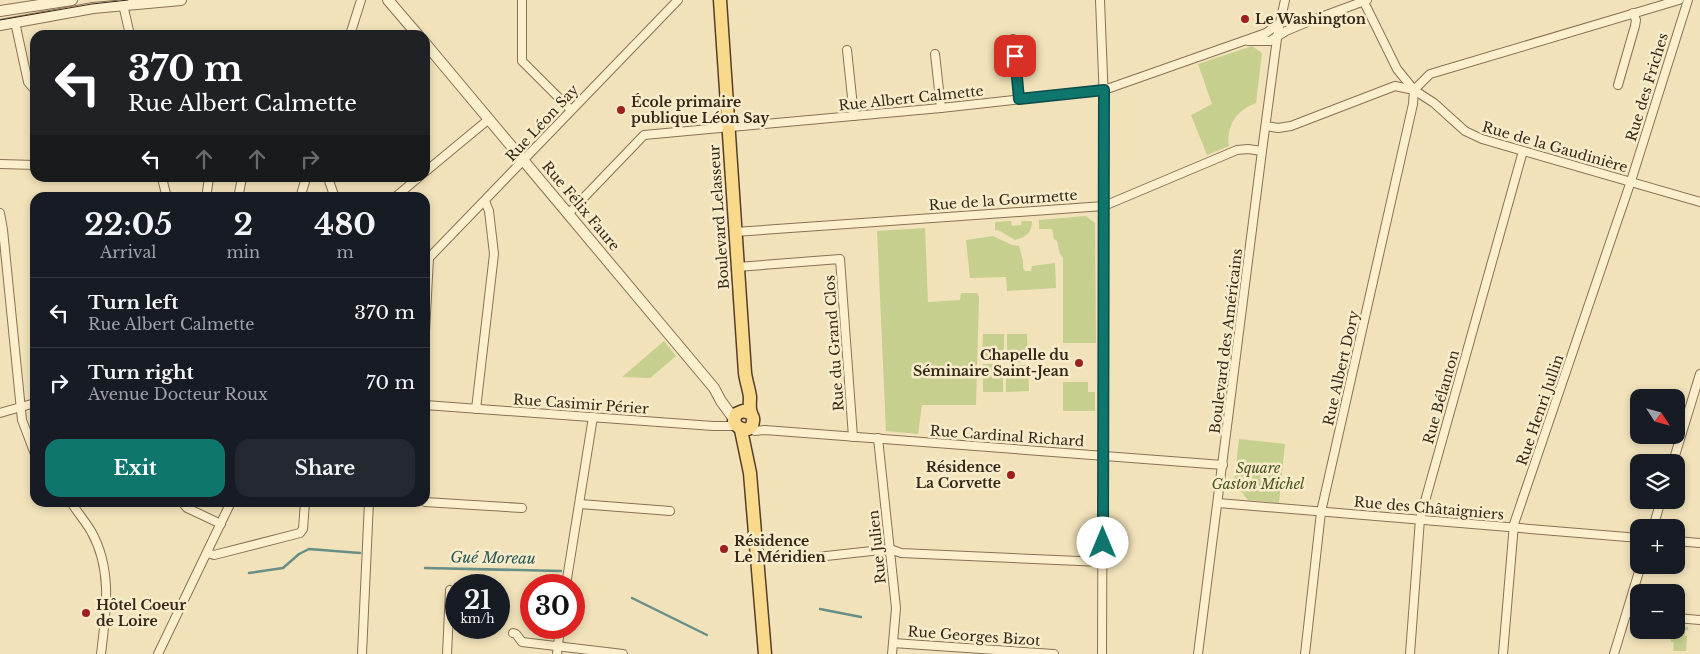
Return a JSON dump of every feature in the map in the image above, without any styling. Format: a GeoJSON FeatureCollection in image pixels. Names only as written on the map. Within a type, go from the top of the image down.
{"type":"FeatureCollection","features":[{"type":"Feature","properties":{"kind":"main road","name":"Boulevard Lelasseur"},"geometry":{"type":"LineString","coordinates":[[719,1],[745,373],[750,396],[744,421],[765,654]]}},
{"type":"Feature","properties":{"kind":"street"},"geometry":{"type":"LineString","coordinates":[[0,11],[72,0]]}},
{"type":"Feature","properties":{"kind":"street"},"geometry":{"type":"LineString","coordinates":[[0,25],[122,3],[181,0]]}},
{"type":"Feature","properties":{"kind":"street"},"geometry":{"type":"LineString","coordinates":[[352,30],[361,0]]}},
{"type":"Feature","properties":{"kind":"street"},"geometry":{"type":"LineString","coordinates":[[388,0],[414,30]]}},
{"type":"Feature","properties":{"kind":"street"},"geometry":{"type":"LineString","coordinates":[[522,0],[522,61],[571,110]]}},
{"type":"Feature","properties":{"kind":"street","name":"Rue Léon Say"},"geometry":{"type":"LineString","coordinates":[[430,257],[678,0]]}},
{"type":"Feature","properties":{"kind":"street"},"geometry":{"type":"LineString","coordinates":[[1100,0],[1104,90],[1102,654]]}},
{"type":"Feature","properties":{"kind":"street","name":"Boulevard des Américains"},"geometry":{"type":"LineString","coordinates":[[1198,654],[1278,31],[1280,0]]}},
{"type":"Feature","properties":{"kind":"street","name":"Boulevard des Américains"},"geometry":{"type":"LineString","coordinates":[[1278,31],[1284,0]]}},
{"type":"Feature","properties":{"kind":"street","name":"Rue Albert Calmette"},"geometry":{"type":"LineString","coordinates":[[569,213],[644,134],[941,108],[1104,90],[1270,31],[1278,31],[1310,21],[1365,0]]}},
{"type":"Feature","properties":{"kind":"street","name":"Rue de la Gaudinière"},"geometry":{"type":"LineString","coordinates":[[1365,0],[1397,69],[1414,90],[1434,103],[1469,134],[1482,140],[1700,202]]}},
{"type":"Feature","properties":{"kind":"street"},"geometry":{"type":"LineString","coordinates":[[1266,126],[1278,128],[1291,126],[1395,86],[1414,90],[1430,74],[1679,0]]}},
{"type":"Feature","properties":{"kind":"street","name":"Rue des Friches"},"geometry":{"type":"LineString","coordinates":[[1631,181],[1688,0]]}},
{"type":"Feature","properties":{"kind":"street"},"geometry":{"type":"LineString","coordinates":[[122,3],[129,30]]}},
{"type":"Feature","properties":{"kind":"street"},"geometry":{"type":"LineString","coordinates":[[1283,12],[1284,16],[1290,19],[1310,21]]}},
{"type":"Feature","properties":{"kind":"street"},"geometry":{"type":"LineString","coordinates":[[1618,85],[1636,20],[1634,13]]}},
{"type":"Feature","properties":{"kind":"street"},"geometry":{"type":"LineString","coordinates":[[15,22],[30,84]]}},
{"type":"Feature","properties":{"kind":"street","name":"Rue Albert Calmette"},"geometry":{"type":"LineString","coordinates":[[1238,43],[1270,41],[1278,31]]}},
{"type":"Feature","properties":{"kind":"street"},"geometry":{"type":"LineString","coordinates":[[1013,39],[1019,99]]}},
{"type":"Feature","properties":{"kind":"street","name":"Rue Félix Faure"},"geometry":{"type":"LineString","coordinates":[[430,49],[714,388],[721,401],[744,421]]}},
{"type":"Feature","properties":{"kind":"street"},"geometry":{"type":"LineString","coordinates":[[847,50],[854,116]]}},
{"type":"Feature","properties":{"kind":"street"},"geometry":{"type":"LineString","coordinates":[[935,54],[941,108]]}},
{"type":"Feature","properties":{"kind":"street"},"geometry":{"type":"LineString","coordinates":[[1395,86],[1397,69]]}},
{"type":"Feature","properties":{"kind":"street","name":"Rue Albert Dory"},"geometry":{"type":"LineString","coordinates":[[1305,654],[1321,512],[1413,104],[1414,90]]}},
{"type":"Feature","properties":{"kind":"street"},"geometry":{"type":"LineString","coordinates":[[430,168],[489,119]]}},
{"type":"Feature","properties":{"kind":"street","name":"Rue de la Gourmette"},"geometry":{"type":"LineString","coordinates":[[735,232],[1104,206],[1237,150],[1262,151]]}},
{"type":"Feature","properties":{"kind":"street","name":"Rue Bélanton"},"geometry":{"type":"LineString","coordinates":[[1410,654],[1420,519],[1523,151]]}},
{"type":"Feature","properties":{"kind":"street"},"geometry":{"type":"LineString","coordinates":[[0,164],[30,165]]}},
{"type":"Feature","properties":{"kind":"street","name":"Rue Henri Jullin"},"geometry":{"type":"LineString","coordinates":[[1503,654],[1514,527],[1631,181]]}},
{"type":"Feature","properties":{"kind":"street"},"geometry":{"type":"LineString","coordinates":[[401,192],[413,182]]}},
{"type":"Feature","properties":{"kind":"street"},"geometry":{"type":"LineString","coordinates":[[476,409],[494,254],[489,211],[484,201]]}},
{"type":"Feature","properties":{"kind":"street"},"geometry":{"type":"LineString","coordinates":[[0,213],[20,406],[23,426],[30,442]]}},
{"type":"Feature","properties":{"kind":"street","name":"Rue du Grand Clos"},"geometry":{"type":"LineString","coordinates":[[737,267],[840,259],[853,437]]}},
{"type":"Feature","properties":{"kind":"street"},"geometry":{"type":"LineString","coordinates":[[0,294],[9,291]]}},
{"type":"Feature","properties":{"kind":"street"},"geometry":{"type":"LineString","coordinates":[[1675,454],[1700,374]]}},
{"type":"Feature","properties":{"kind":"street"},"geometry":{"type":"LineString","coordinates":[[0,413],[30,404]]}},
{"type":"Feature","properties":{"kind":"street","name":"Rue Casimir Périer"},"geometry":{"type":"LineString","coordinates":[[430,405],[713,426],[744,421],[755,431],[765,430],[853,437]]}},
{"type":"Feature","properties":{"kind":"street"},"geometry":{"type":"LineString","coordinates":[[567,574],[593,417]]}},
{"type":"Feature","properties":{"kind":"street","name":"Rue Cardinal Richard"},"geometry":{"type":"LineString","coordinates":[[853,437],[1223,465]]}},
{"type":"Feature","properties":{"kind":"street","name":"Rue Julien"},"geometry":{"type":"LineString","coordinates":[[878,438],[896,608],[892,654]]}},
{"type":"Feature","properties":{"kind":"street"},"geometry":{"type":"LineString","coordinates":[[430,502],[522,508]]}},
{"type":"Feature","properties":{"kind":"street","name":"Rue des Châtaigniers"},"geometry":{"type":"LineString","coordinates":[[1218,503],[1630,537]]}},
{"type":"Feature","properties":{"kind":"street"},"geometry":{"type":"LineString","coordinates":[[580,504],[670,511]]}},
{"type":"Feature","properties":{"kind":"street"},"geometry":{"type":"LineString","coordinates":[[74,507],[92,532],[104,566],[106,605],[101,654]]}},
{"type":"Feature","properties":{"kind":"street"},"geometry":{"type":"LineString","coordinates":[[186,507],[221,524]]}},
{"type":"Feature","properties":{"kind":"street"},"geometry":{"type":"LineString","coordinates":[[158,654],[229,507]]}},
{"type":"Feature","properties":{"kind":"street"},"geometry":{"type":"LineString","coordinates":[[207,553],[214,555],[300,533],[303,529],[305,507]]}},
{"type":"Feature","properties":{"kind":"street"},"geometry":{"type":"LineString","coordinates":[[362,654],[369,507]]}},
{"type":"Feature","properties":{"kind":"street"},"geometry":{"type":"LineString","coordinates":[[1685,542],[1700,543]]}},
{"type":"Feature","properties":{"kind":"street"},"geometry":{"type":"LineString","coordinates":[[808,558],[890,550],[901,553],[1102,562]]}},
{"type":"Feature","properties":{"kind":"street"},"geometry":{"type":"LineString","coordinates":[[1614,654],[1638,574]]}},
{"type":"Feature","properties":{"kind":"street"},"geometry":{"type":"LineString","coordinates":[[1685,619],[1700,620]]}},
{"type":"Feature","properties":{"kind":"street"},"geometry":{"type":"LineString","coordinates":[[513,633],[522,642],[558,650],[623,654]]}},
{"type":"Feature","properties":{"kind":"street"},"geometry":{"type":"LineString","coordinates":[[447,654],[448,639]]}},
{"type":"Feature","properties":{"kind":"street","name":"Rue Georges Bizot"},"geometry":{"type":"LineString","coordinates":[[893,643],[1054,654]]}},
{"type":"Feature","properties":{"kind":"green space"},"geometry":{"type":"Polygon","coordinates":[[[1252,46],[1262,53],[1256,103],[1243,110],[1234,119],[1229,131],[1229,146],[1207,155],[1191,115],[1212,104],[1198,64],[1252,46]]]}},
{"type":"Feature","properties":{"kind":"green space"},"geometry":{"type":"Polygon","coordinates":[[[1086,216],[1095,223],[1096,343],[1063,343],[1063,258],[1057,241],[1054,239],[1052,229],[1039,229],[1039,220],[1086,216]]]}},
{"type":"Feature","properties":{"kind":"green space"},"geometry":{"type":"Polygon","coordinates":[[[1011,221],[1012,226],[1021,225],[1022,221],[1032,221],[1031,229],[1025,236],[1015,240],[995,230],[995,222],[1011,221]]]}},
{"type":"Feature","properties":{"kind":"green space"},"geometry":{"type":"Polygon","coordinates":[[[925,228],[928,302],[960,300],[961,293],[977,293],[979,297],[976,405],[922,405],[918,434],[886,431],[877,231],[925,228]]]}},
{"type":"Feature","properties":{"kind":"green space"},"geometry":{"type":"Polygon","coordinates":[[[993,236],[1012,245],[1019,246],[1025,271],[1031,271],[1032,266],[1055,263],[1056,288],[1007,291],[1006,277],[970,278],[966,240],[993,236]]]}},
{"type":"Feature","properties":{"kind":"green space"},"geometry":{"type":"Polygon","coordinates":[[[983,334],[1004,334],[1004,357],[999,359],[999,361],[982,362],[983,334]]]}},
{"type":"Feature","properties":{"kind":"green space"},"geometry":{"type":"Polygon","coordinates":[[[1007,334],[1027,334],[1028,362],[1011,362],[1007,358],[1007,334]]]}},
{"type":"Feature","properties":{"kind":"green space"},"geometry":{"type":"Polygon","coordinates":[[[664,341],[676,356],[650,378],[622,377],[664,341]]]}},
{"type":"Feature","properties":{"kind":"green space"},"geometry":{"type":"Polygon","coordinates":[[[983,364],[998,364],[1000,369],[1003,370],[1003,392],[983,392],[983,364]]]}},
{"type":"Feature","properties":{"kind":"green space"},"geometry":{"type":"Polygon","coordinates":[[[1011,365],[1028,365],[1029,391],[1006,392],[1006,371],[1010,370],[1011,365]]]}},
{"type":"Feature","properties":{"kind":"green space"},"geometry":{"type":"Polygon","coordinates":[[[1063,382],[1088,382],[1088,392],[1095,392],[1095,411],[1063,411],[1063,382]]]}},
{"type":"Feature","properties":{"kind":"green space","name":"Square Gaston Michel"},"geometry":{"type":"Polygon","coordinates":[[[1239,439],[1285,444],[1279,503],[1248,500],[1234,483],[1239,439]]]}},
{"type":"Feature","properties":{"kind":"green space"},"geometry":{"type":"Polygon","coordinates":[[[1685,636],[1687,636],[1686,651],[1673,651],[1674,642],[1671,642],[1671,639],[1685,639],[1685,636]]]}},
{"type":"Feature","properties":{"kind":"waterway","name":"Gué Moreau"},"geometry":{"type":"LineString","coordinates":[[249,573],[283,568],[299,554],[309,549],[360,553]]}},
{"type":"Feature","properties":{"kind":"waterway","name":"Gué Moreau"},"geometry":{"type":"LineString","coordinates":[[425,568],[561,571]]}},
{"type":"Feature","properties":{"kind":"waterway","name":"Gué Moreau"},"geometry":{"type":"LineString","coordinates":[[632,598],[707,635]]}},
{"type":"Feature","properties":{"kind":"waterway","name":"Gué Moreau"},"geometry":{"type":"LineString","coordinates":[[820,609],[861,617]]}},
{"type":"Feature","properties":{"kind":"tram line"},"geometry":{"type":"LineString","coordinates":[[0,20],[92,4],[128,0]]}},
{"type":"Feature","properties":{"kind":"place","name":"Le Washington"},"geometry":{"type":"Point","coordinates":[1245,19]}},
{"type":"Feature","properties":{"kind":"place","name":"École primaire publique Léon Say"},"geometry":{"type":"Point","coordinates":[621,110]}},
{"type":"Feature","properties":{"kind":"place","name":"Chapelle du Séminaire Saint-Jean"},"geometry":{"type":"Point","coordinates":[1079,363]}},
{"type":"Feature","properties":{"kind":"place","name":"Résidence La Corvette"},"geometry":{"type":"Point","coordinates":[1011,475]}},
{"type":"Feature","properties":{"kind":"place","name":"Résidence Le Méridien"},"geometry":{"type":"Point","coordinates":[724,549]}},
{"type":"Feature","properties":{"kind":"place","name":"Hôtel Coeur de Loire"},"geometry":{"type":"Point","coordinates":[86,613]}},
{"type":"Feature","properties":{"kind":"route"},"geometry":{"type":"LineString","coordinates":[[1015,56],[1019,99],[1104,90],[1103,543]]}}]}
